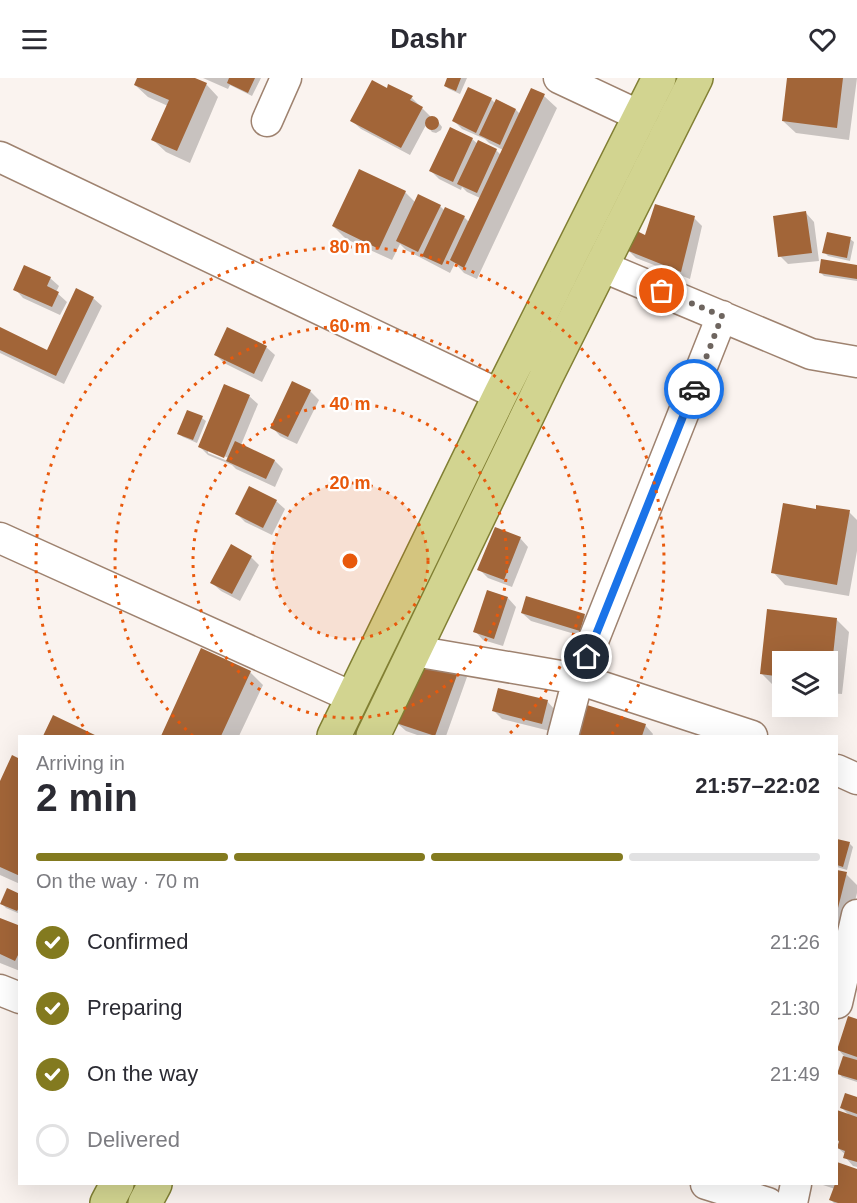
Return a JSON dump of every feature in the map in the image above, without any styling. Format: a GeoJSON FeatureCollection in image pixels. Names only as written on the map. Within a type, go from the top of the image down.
{"type":"FeatureCollection","features":[{"type":"Feature","properties":{"kind":"main road"},"geometry":{"type":"LineString","coordinates":[[334,735],[500,395],[659,78]]}},
{"type":"Feature","properties":{"kind":"main road"},"geometry":{"type":"LineString","coordinates":[[373,735],[601,266],[696,78]]}},
{"type":"Feature","properties":{"kind":"main road"},"geometry":{"type":"LineString","coordinates":[[107,1203],[116,1185]]}},
{"type":"Feature","properties":{"kind":"main road"},"geometry":{"type":"LineString","coordinates":[[145,1203],[154,1185]]}},
{"type":"Feature","properties":{"kind":"street"},"geometry":{"type":"LineString","coordinates":[[267,121],[286,78]]}},
{"type":"Feature","properties":{"kind":"street"},"geometry":{"type":"LineString","coordinates":[[559,78],[640,117]]}},
{"type":"Feature","properties":{"kind":"street"},"geometry":{"type":"LineString","coordinates":[[0,158],[500,395]]}},
{"type":"Feature","properties":{"kind":"street"},"geometry":{"type":"LineString","coordinates":[[601,266],[811,354],[857,362]]}},
{"type":"Feature","properties":{"kind":"street"},"geometry":{"type":"LineString","coordinates":[[563,735],[578,679],[722,316]]}},
{"type":"Feature","properties":{"kind":"street"},"geometry":{"type":"LineString","coordinates":[[0,538],[352,697]]}},
{"type":"Feature","properties":{"kind":"street"},"geometry":{"type":"LineString","coordinates":[[414,651],[578,679],[744,735]]}},
{"type":"Feature","properties":{"kind":"street"},"geometry":{"type":"LineString","coordinates":[[838,770],[857,779]]}},
{"type":"Feature","properties":{"kind":"street"},"geometry":{"type":"LineString","coordinates":[[838,1000],[857,915]]}},
{"type":"Feature","properties":{"kind":"street"},"geometry":{"type":"LineString","coordinates":[[0,990],[18,997]]}},
{"type":"Feature","properties":{"kind":"street"},"geometry":{"type":"LineString","coordinates":[[709,1185],[768,1203]]}},
{"type":"Feature","properties":{"kind":"street"},"geometry":{"type":"LineString","coordinates":[[792,1203],[796,1185]]}},
{"type":"Feature","properties":{"kind":"building"},"geometry":{"type":"Polygon","coordinates":[[[137,78],[195,78],[207,83],[177,151],[151,140],[169,100],[134,85],[137,78]]]}},
{"type":"Feature","properties":{"kind":"building"},"geometry":{"type":"Polygon","coordinates":[[[229,78],[255,78],[248,93],[227,83],[229,78]]]}},
{"type":"Feature","properties":{"kind":"building"},"geometry":{"type":"Polygon","coordinates":[[[447,78],[461,78],[456,91],[444,86],[447,78]]]}},
{"type":"Feature","properties":{"kind":"building"},"geometry":{"type":"Polygon","coordinates":[[[787,78],[843,78],[837,128],[782,121],[787,78]]]}},
{"type":"Feature","properties":{"kind":"building"},"geometry":{"type":"Polygon","coordinates":[[[372,80],[387,88],[388,84],[413,96],[410,100],[423,107],[401,148],[350,121],[372,80]]]}},
{"type":"Feature","properties":{"kind":"building"},"geometry":{"type":"Polygon","coordinates":[[[468,87],[492,98],[476,133],[452,121],[468,87]]]}},
{"type":"Feature","properties":{"kind":"building"},"geometry":{"type":"Polygon","coordinates":[[[531,88],[545,94],[464,268],[450,260],[531,88]]]}},
{"type":"Feature","properties":{"kind":"building"},"geometry":{"type":"Polygon","coordinates":[[[496,99],[516,109],[500,145],[479,135],[496,99]]]}},
{"type":"Feature","properties":{"kind":"building"},"geometry":{"type":"Polygon","coordinates":[[[429,116],[435,116],[439,123],[435,130],[429,130],[425,126],[425,120],[429,116]]]}},
{"type":"Feature","properties":{"kind":"building"},"geometry":{"type":"Polygon","coordinates":[[[450,127],[473,138],[453,182],[429,171],[450,127]]]}},
{"type":"Feature","properties":{"kind":"building"},"geometry":{"type":"Polygon","coordinates":[[[478,140],[497,149],[477,193],[457,184],[478,140]]]}},
{"type":"Feature","properties":{"kind":"building"},"geometry":{"type":"Polygon","coordinates":[[[359,169],[406,191],[379,249],[332,226],[359,169]]]}},
{"type":"Feature","properties":{"kind":"building"},"geometry":{"type":"Polygon","coordinates":[[[418,194],[441,205],[418,252],[396,241],[418,194]]]}},
{"type":"Feature","properties":{"kind":"building"},"geometry":{"type":"Polygon","coordinates":[[[655,204],[695,216],[681,272],[626,250],[635,230],[645,235],[655,204]]]}},
{"type":"Feature","properties":{"kind":"building"},"geometry":{"type":"Polygon","coordinates":[[[445,207],[465,216],[442,265],[422,256],[445,207]]]}},
{"type":"Feature","properties":{"kind":"building"},"geometry":{"type":"Polygon","coordinates":[[[806,211],[812,253],[778,257],[773,216],[806,211]]]}},
{"type":"Feature","properties":{"kind":"building"},"geometry":{"type":"Polygon","coordinates":[[[827,232],[851,237],[847,258],[822,253],[827,232]]]}},
{"type":"Feature","properties":{"kind":"building"},"geometry":{"type":"Polygon","coordinates":[[[821,259],[857,265],[857,279],[819,273],[821,259]]]}},
{"type":"Feature","properties":{"kind":"building"},"geometry":{"type":"Polygon","coordinates":[[[24,265],[51,277],[47,286],[59,292],[52,307],[13,290],[24,265]]]}},
{"type":"Feature","properties":{"kind":"building"},"geometry":{"type":"Polygon","coordinates":[[[76,288],[94,297],[56,376],[0,350],[0,327],[47,350],[76,288]]]}},
{"type":"Feature","properties":{"kind":"building"},"geometry":{"type":"Polygon","coordinates":[[[227,327],[267,346],[254,374],[214,355],[227,327]]]}},
{"type":"Feature","properties":{"kind":"building"},"geometry":{"type":"Polygon","coordinates":[[[292,381],[311,390],[288,437],[270,428],[292,381]]]}},
{"type":"Feature","properties":{"kind":"building"},"geometry":{"type":"Polygon","coordinates":[[[224,384],[250,395],[224,458],[198,447],[224,384]]]}},
{"type":"Feature","properties":{"kind":"building"},"geometry":{"type":"Polygon","coordinates":[[[187,410],[203,416],[193,440],[177,434],[187,410]]]}},
{"type":"Feature","properties":{"kind":"building"},"geometry":{"type":"Polygon","coordinates":[[[235,441],[275,460],[266,479],[226,461],[235,441]]]}},
{"type":"Feature","properties":{"kind":"building"},"geometry":{"type":"Polygon","coordinates":[[[249,486],[277,500],[263,528],[235,514],[249,486]]]}},
{"type":"Feature","properties":{"kind":"building"},"geometry":{"type":"Polygon","coordinates":[[[783,503],[816,509],[816,505],[850,510],[837,585],[771,573],[783,503]]]}},
{"type":"Feature","properties":{"kind":"building"},"geometry":{"type":"Polygon","coordinates":[[[495,527],[521,537],[504,580],[477,570],[495,527]]]}},
{"type":"Feature","properties":{"kind":"building"},"geometry":{"type":"Polygon","coordinates":[[[231,544],[252,556],[232,594],[210,583],[231,544]]]}},
{"type":"Feature","properties":{"kind":"building"},"geometry":{"type":"Polygon","coordinates":[[[487,590],[508,597],[494,639],[473,632],[487,590]]]}},
{"type":"Feature","properties":{"kind":"building"},"geometry":{"type":"Polygon","coordinates":[[[526,596],[585,614],[580,631],[521,613],[526,596]]]}},
{"type":"Feature","properties":{"kind":"building"},"geometry":{"type":"Polygon","coordinates":[[[767,609],[837,618],[834,651],[772,651],[772,676],[760,674],[767,609]]]}},
{"type":"Feature","properties":{"kind":"building"},"geometry":{"type":"Polygon","coordinates":[[[201,648],[251,671],[221,735],[161,735],[201,648]]]}},
{"type":"Feature","properties":{"kind":"building"},"geometry":{"type":"Polygon","coordinates":[[[421,654],[460,667],[435,735],[396,723],[421,654]]]}},
{"type":"Feature","properties":{"kind":"building"},"geometry":{"type":"Polygon","coordinates":[[[498,688],[548,700],[542,724],[492,711],[498,688]]]}},
{"type":"Feature","properties":{"kind":"building"},"geometry":{"type":"Polygon","coordinates":[[[584,704],[646,724],[642,735],[573,735],[584,704]]]}},
{"type":"Feature","properties":{"kind":"building"},"geometry":{"type":"Polygon","coordinates":[[[53,715],[95,735],[43,735],[53,715]]]}},
{"type":"Feature","properties":{"kind":"building"},"geometry":{"type":"Polygon","coordinates":[[[12,755],[18,758],[18,875],[0,867],[0,781],[12,755]]]}},
{"type":"Feature","properties":{"kind":"building"},"geometry":{"type":"Polygon","coordinates":[[[838,839],[850,842],[843,867],[838,865],[838,839]]]}},
{"type":"Feature","properties":{"kind":"building"},"geometry":{"type":"Polygon","coordinates":[[[838,870],[847,872],[838,908],[838,870]]]}},
{"type":"Feature","properties":{"kind":"building"},"geometry":{"type":"Polygon","coordinates":[[[7,888],[18,893],[17,911],[0,904],[7,888]]]}},
{"type":"Feature","properties":{"kind":"building"},"geometry":{"type":"Polygon","coordinates":[[[0,918],[18,925],[18,955],[15,961],[0,954],[0,918]]]}},
{"type":"Feature","properties":{"kind":"building"},"geometry":{"type":"Polygon","coordinates":[[[848,1016],[857,1019],[857,1057],[838,1050],[848,1016]]]}},
{"type":"Feature","properties":{"kind":"building"},"geometry":{"type":"Polygon","coordinates":[[[843,1056],[857,1060],[857,1080],[838,1074],[843,1056]]]}},
{"type":"Feature","properties":{"kind":"building"},"geometry":{"type":"Polygon","coordinates":[[[845,1093],[857,1097],[857,1114],[840,1108],[845,1093]]]}},
{"type":"Feature","properties":{"kind":"building"},"geometry":{"type":"Polygon","coordinates":[[[838,1110],[857,1117],[857,1162],[843,1158],[845,1151],[838,1148],[838,1110]]]}},
{"type":"Feature","properties":{"kind":"building"},"geometry":{"type":"Polygon","coordinates":[[[838,1162],[857,1169],[857,1203],[838,1203],[829,1200],[835,1185],[838,1185],[838,1162]]]}},
{"type":"Feature","properties":{"kind":"way so far"},"geometry":{"type":"LineString","coordinates":[[662,291],[722,316],[694,389]]}},
{"type":"Feature","properties":{"kind":"route"},"geometry":{"type":"LineString","coordinates":[[587,657],[694,389]]}}]}
